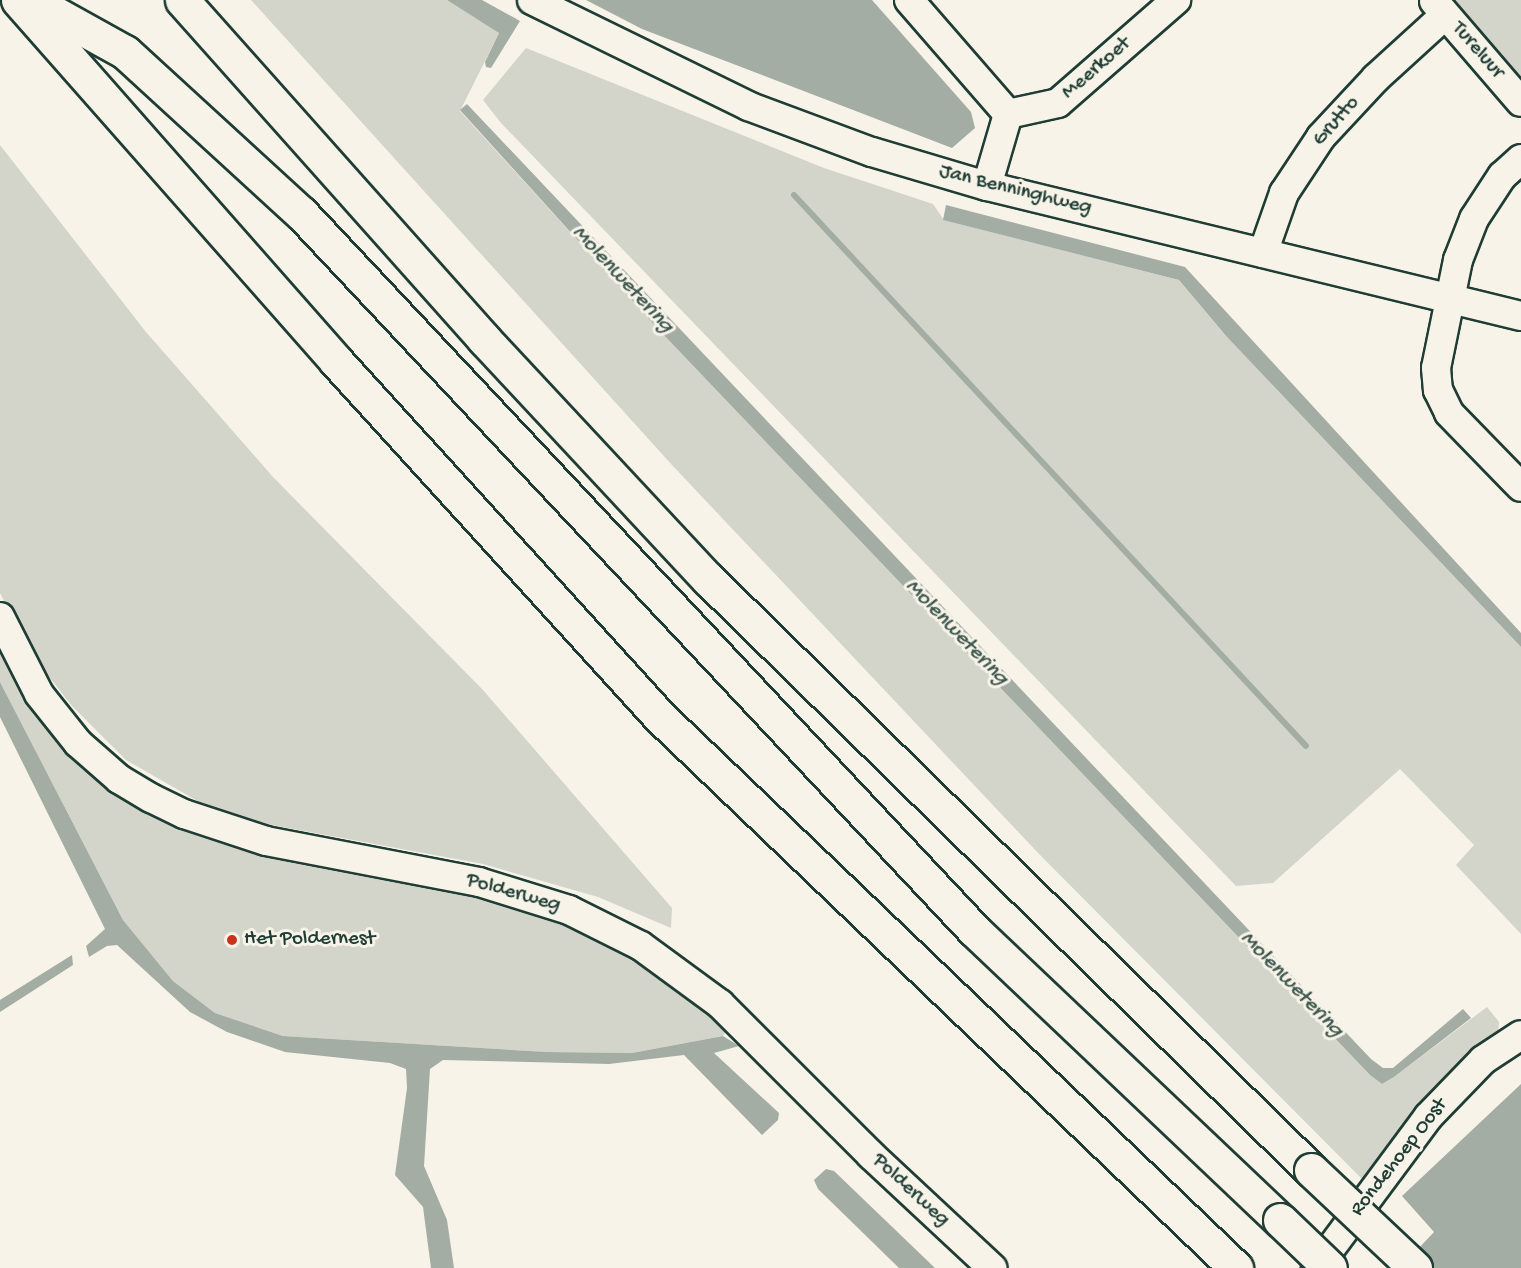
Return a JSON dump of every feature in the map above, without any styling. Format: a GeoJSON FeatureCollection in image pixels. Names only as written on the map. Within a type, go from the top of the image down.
{"type":"FeatureCollection","features":[{"type":"Feature","properties":{"kind":"highway"},"geometry":{"type":"LineString","coordinates":[[18,0],[328,352],[661,718],[1236,1268]]}},
{"type":"Feature","properties":{"kind":"highway"},"geometry":{"type":"LineString","coordinates":[[31,0],[125,52],[302,213],[974,930],[1330,1268]]}},
{"type":"Feature","properties":{"kind":"highway"},"geometry":{"type":"LineString","coordinates":[[182,0],[484,339],[708,579],[1311,1170],[1415,1268]]}},
{"type":"Feature","properties":{"kind":"street","name":"Jan Benninghweg"},"geometry":{"type":"LineString","coordinates":[[531,0],[748,106],[872,152],[987,186],[1450,301],[1521,316]]}},
{"type":"Feature","properties":{"kind":"street","name":"Meerkoet"},"geometry":{"type":"LineString","coordinates":[[1008,114],[1058,103],[1176,0]]}},
{"type":"Feature","properties":{"kind":"street"},"geometry":{"type":"LineString","coordinates":[[915,2],[1008,114],[987,186]]}},
{"type":"Feature","properties":{"kind":"street","name":"Tureluur"},"geometry":{"type":"LineString","coordinates":[[1439,8],[1521,102]]}},
{"type":"Feature","properties":{"kind":"street","name":"Grutto"},"geometry":{"type":"LineString","coordinates":[[1263,253],[1284,193],[1321,136],[1439,8]]}},
{"type":"Feature","properties":{"kind":"street"},"geometry":{"type":"LineString","coordinates":[[1521,159],[1502,176],[1474,219],[1458,260],[1436,368],[1438,390],[1449,413],[1521,487]]}},
{"type":"Feature","properties":{"kind":"street","name":"Polderweg"},"geometry":{"type":"LineString","coordinates":[[0,617],[39,694],[78,743],[119,778],[151,798],[184,814],[266,841],[479,882],[569,910],[641,946],[720,1004],[871,1155],[992,1268]]}},
{"type":"Feature","properties":{"kind":"street","name":"Rondehoep Oost"},"geometry":{"type":"LineString","coordinates":[[1316,1268],[1428,1117],[1484,1060],[1521,1035]]}},
{"type":"Feature","properties":{"kind":"shaded area"},"geometry":{"type":"Polygon","coordinates":[[[251,0],[447,0],[499,33],[460,111],[659,330],[1370,1075],[1382,1084],[1487,1007],[1499,1022],[1498,1036],[1367,1184],[1041,856],[672,465],[251,0]]]}},
{"type":"Feature","properties":{"kind":"shaded area"},"geometry":{"type":"Polygon","coordinates":[[[1449,0],[1521,0],[1521,83],[1449,0]]]}},
{"type":"Feature","properties":{"kind":"shaded area"},"geometry":{"type":"Polygon","coordinates":[[[526,48],[824,168],[933,204],[944,220],[1179,280],[1227,337],[1521,647],[1521,934],[1456,865],[1474,845],[1400,769],[1273,883],[1236,886],[501,123],[483,100],[526,48]]]}},
{"type":"Feature","properties":{"kind":"shaded area"},"geometry":{"type":"Polygon","coordinates":[[[0,145],[146,332],[273,477],[483,690],[672,908],[671,928],[598,897],[483,864],[245,820],[208,807],[126,760],[72,706],[35,659],[0,593],[0,145]]]}},
{"type":"Feature","properties":{"kind":"shaded area"},"geometry":{"type":"Polygon","coordinates":[[[0,630],[134,799],[504,899],[611,941],[730,1026],[723,1036],[632,1053],[547,1052],[283,1036],[215,1013],[173,981],[123,920],[0,682],[0,630]]]}},
{"type":"Feature","properties":{"kind":"water"},"geometry":{"type":"Polygon","coordinates":[[[447,0],[482,0],[520,21],[491,68],[486,67],[485,62],[499,33],[447,0]]]}},
{"type":"Feature","properties":{"kind":"water"},"geometry":{"type":"Polygon","coordinates":[[[586,0],[872,0],[971,112],[975,128],[952,148],[642,29],[586,0]]]}},
{"type":"Feature","properties":{"kind":"water","name":"Molenwetering"},"geometry":{"type":"Polygon","coordinates":[[[467,104],[1371,1059],[1383,1068],[1393,1068],[1463,1009],[1471,1018],[1382,1084],[1370,1075],[659,330],[460,110],[467,104]]]}},
{"type":"Feature","properties":{"kind":"water"},"geometry":{"type":"Polygon","coordinates":[[[946,205],[1185,267],[1521,633],[1521,647],[1227,337],[1179,280],[943,220],[946,205]]]}},
{"type":"Feature","properties":{"kind":"water"},"geometry":{"type":"Polygon","coordinates":[[[0,682],[123,920],[173,981],[215,1013],[283,1036],[547,1052],[632,1053],[723,1036],[739,1046],[714,1053],[779,1113],[778,1120],[762,1135],[684,1055],[609,1064],[443,1060],[430,1069],[424,1166],[447,1220],[454,1268],[431,1268],[423,1207],[395,1175],[407,1088],[406,1069],[390,1063],[285,1052],[227,1032],[190,1012],[117,945],[107,946],[89,957],[86,946],[105,929],[0,717],[0,682]]]}},
{"type":"Feature","properties":{"kind":"water"},"geometry":{"type":"Polygon","coordinates":[[[72,955],[73,965],[0,1012],[0,1000],[72,955]]]}},
{"type":"Feature","properties":{"kind":"water"},"geometry":{"type":"Polygon","coordinates":[[[1521,1084],[1521,1268],[1400,1268],[1434,1232],[1402,1196],[1521,1084]]]}},
{"type":"Feature","properties":{"kind":"water"},"geometry":{"type":"Polygon","coordinates":[[[826,1169],[834,1171],[935,1268],[899,1268],[818,1189],[814,1180],[826,1169]]]}},
{"type":"Feature","properties":{"kind":"waterway"},"geometry":{"type":"LineString","coordinates":[[794,195],[1306,746]]}},
{"type":"Feature","properties":{"kind":"place","name":"Het Poldernest"},"geometry":{"type":"Point","coordinates":[232,940]}}]}
